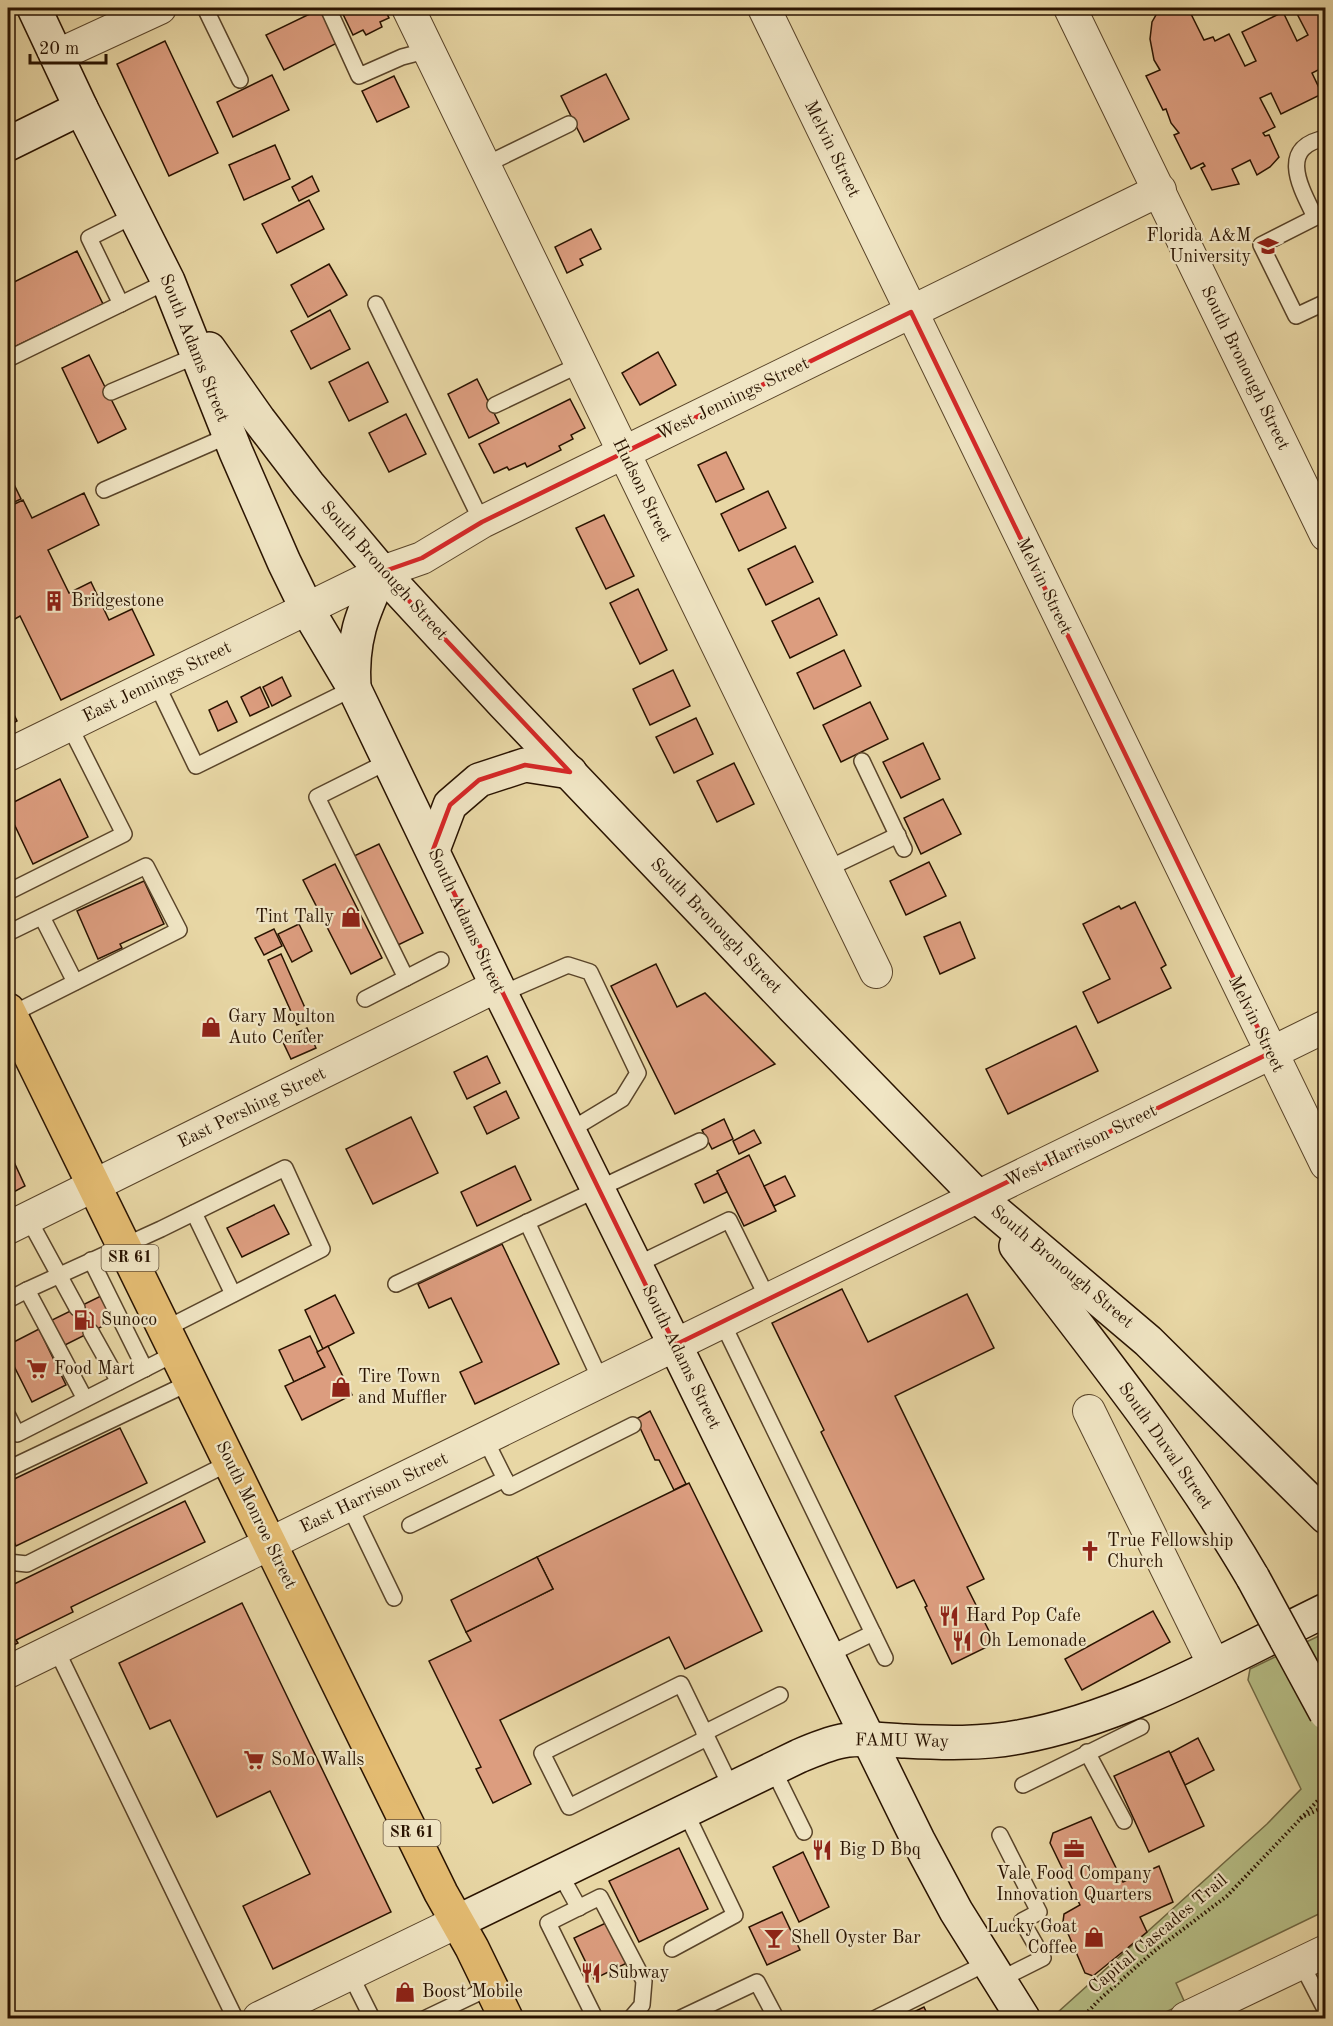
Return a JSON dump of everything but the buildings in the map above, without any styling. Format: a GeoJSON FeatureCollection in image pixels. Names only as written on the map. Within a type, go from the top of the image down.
{"type":"FeatureCollection","features":[{"type":"Feature","properties":{"kind":"main road","name":"South Monroe Street"},"geometry":{"type":"LineString","coordinates":[[9,1013],[441,1893],[506,2019]]}},
{"type":"Feature","properties":{"kind":"street","name":"South Adams Street"},"geometry":{"type":"LineString","coordinates":[[34,8],[81,108],[168,281],[277,546],[307,609],[354,688],[499,990],[918,1840],[956,1911],[1023,2019]]}},
{"type":"Feature","properties":{"kind":"street"},"geometry":{"type":"LineString","coordinates":[[56,56],[160,8]]}},
{"type":"Feature","properties":{"kind":"street","name":"Hudson Street"},"geometry":{"type":"LineString","coordinates":[[408,8],[876,972]]}},
{"type":"Feature","properties":{"kind":"street","name":"Melvin Street"},"geometry":{"type":"LineString","coordinates":[[764,8],[1270,1053],[1326,1164]]}},
{"type":"Feature","properties":{"kind":"street","name":"South Bronough Street"},"geometry":{"type":"LineString","coordinates":[[1070,8],[1323,521]]}},
{"type":"Feature","properties":{"kind":"street"},"geometry":{"type":"LineString","coordinates":[[8,144],[81,108]]}},
{"type":"Feature","properties":{"kind":"street","name":"West Jennings Street"},"geometry":{"type":"LineString","coordinates":[[307,609],[382,572],[422,558],[482,522],[1160,190]]}},
{"type":"Feature","properties":{"kind":"street","name":"South Bronough Street"},"geometry":{"type":"LineString","coordinates":[[168,281],[202,338],[259,420],[308,484],[382,572],[777,990],[978,1197],[1148,1341],[1326,1516]]}},
{"type":"Feature","properties":{"kind":"street","name":"South Adams Street"},"geometry":{"type":"LineString","coordinates":[[354,688],[353,665],[356,638],[367,604],[382,572]]}},
{"type":"Feature","properties":{"kind":"street","name":"East Jennings Street"},"geometry":{"type":"LineString","coordinates":[[8,755],[307,609]]}},
{"type":"Feature","properties":{"kind":"street"},"geometry":{"type":"LineString","coordinates":[[433,850],[450,805],[479,780],[525,765],[570,772]]}},
{"type":"Feature","properties":{"kind":"street","name":"East Pershing Street"},"geometry":{"type":"LineString","coordinates":[[18,1223],[499,990]]}},
{"type":"Feature","properties":{"kind":"street","name":"West Harrison Street"},"geometry":{"type":"LineString","coordinates":[[675,1345],[1326,1026]]}},
{"type":"Feature","properties":{"kind":"street","name":"South Duval Street"},"geometry":{"type":"LineString","coordinates":[[978,1197],[1145,1414],[1208,1506],[1253,1578],[1326,1713]]}},
{"type":"Feature","properties":{"kind":"street","name":"East Harrison Street"},"geometry":{"type":"LineString","coordinates":[[8,1672],[675,1345]]}},
{"type":"Feature","properties":{"kind":"street"},"geometry":{"type":"LineString","coordinates":[[1089,1411],[1214,1665]]}},
{"type":"Feature","properties":{"kind":"street","name":"FAMU Way"},"geometry":{"type":"LineString","coordinates":[[457,1922],[809,1751],[831,1743],[852,1740],[938,1742],[1006,1739],[1064,1728],[1114,1724],[1214,1665],[1326,1610]]}},
{"type":"Feature","properties":{"kind":"street"},"geometry":{"type":"LineString","coordinates":[[259,2019],[457,1922]]}},
{"type":"Feature","properties":{"kind":"street"},"geometry":{"type":"LineString","coordinates":[[1186,2019],[1313,1957]]}},
{"type":"Feature","properties":{"kind":"lane"},"geometry":{"type":"LineString","coordinates":[[205,8],[240,80]]}},
{"type":"Feature","properties":{"kind":"lane"},"geometry":{"type":"LineString","coordinates":[[328,8],[359,76],[402,57],[429,50]]}},
{"type":"Feature","properties":{"kind":"lane"},"geometry":{"type":"LineString","coordinates":[[485,165],[569,124]]}},
{"type":"Feature","properties":{"kind":"lane"},"geometry":{"type":"LineString","coordinates":[[1326,138],[1309,144],[1296,162],[1298,183],[1320,215],[1261,245],[1296,316],[1326,302]]}},
{"type":"Feature","properties":{"kind":"lane"},"geometry":{"type":"LineString","coordinates":[[121,304],[89,238],[135,215]]}},
{"type":"Feature","properties":{"kind":"lane"},"geometry":{"type":"LineString","coordinates":[[8,358],[168,281]]}},
{"type":"Feature","properties":{"kind":"lane"},"geometry":{"type":"LineString","coordinates":[[376,304],[482,522]]}},
{"type":"Feature","properties":{"kind":"lane"},"geometry":{"type":"LineString","coordinates":[[111,392],[198,355]]}},
{"type":"Feature","properties":{"kind":"lane"},"geometry":{"type":"LineString","coordinates":[[495,405],[581,364]]}},
{"type":"Feature","properties":{"kind":"lane"},"geometry":{"type":"LineString","coordinates":[[104,490],[230,435]]}},
{"type":"Feature","properties":{"kind":"lane"},"geometry":{"type":"LineString","coordinates":[[156,683],[196,766],[354,688]]}},
{"type":"Feature","properties":{"kind":"lane"},"geometry":{"type":"LineString","coordinates":[[8,892],[124,834],[69,725]]}},
{"type":"Feature","properties":{"kind":"lane"},"geometry":{"type":"LineString","coordinates":[[389,761],[317,797],[406,978]]}},
{"type":"Feature","properties":{"kind":"lane"},"geometry":{"type":"LineString","coordinates":[[827,869],[901,842],[862,761]]}},
{"type":"Feature","properties":{"kind":"lane"},"geometry":{"type":"LineString","coordinates":[[8,933],[147,866],[179,930],[9,1013]]}},
{"type":"Feature","properties":{"kind":"lane"},"geometry":{"type":"LineString","coordinates":[[42,916],[75,982]]}},
{"type":"Feature","properties":{"kind":"lane"},"geometry":{"type":"LineString","coordinates":[[365,999],[441,960]]}},
{"type":"Feature","properties":{"kind":"lane"},"geometry":{"type":"LineString","coordinates":[[499,990],[568,965],[590,972],[638,1072],[622,1099],[569,1131]]}},
{"type":"Feature","properties":{"kind":"lane"},"geometry":{"type":"LineString","coordinates":[[396,1284],[700,1141]]}},
{"type":"Feature","properties":{"kind":"lane"},"geometry":{"type":"LineString","coordinates":[[8,1300],[285,1168],[322,1249],[233,1294],[171,1341],[145,1369],[17,1434],[8,1416]]}},
{"type":"Feature","properties":{"kind":"lane"},"geometry":{"type":"LineString","coordinates":[[194,1212],[233,1294]]}},
{"type":"Feature","properties":{"kind":"lane"},"geometry":{"type":"LineString","coordinates":[[636,1265],[729,1220],[768,1299]]}},
{"type":"Feature","properties":{"kind":"lane"},"geometry":{"type":"LineString","coordinates":[[527,1222],[601,1381]]}},
{"type":"Feature","properties":{"kind":"lane"},"geometry":{"type":"LineString","coordinates":[[18,1223],[58,1275],[77,1308]]}},
{"type":"Feature","properties":{"kind":"lane"},"geometry":{"type":"LineString","coordinates":[[91,1260],[145,1369]]}},
{"type":"Feature","properties":{"kind":"lane"},"geometry":{"type":"LineString","coordinates":[[27,1290],[85,1400]]}},
{"type":"Feature","properties":{"kind":"lane"},"geometry":{"type":"LineString","coordinates":[[722,1322],[885,1658]]}},
{"type":"Feature","properties":{"kind":"lane"},"geometry":{"type":"LineString","coordinates":[[91,1332],[119,1382]]}},
{"type":"Feature","properties":{"kind":"lane"},"geometry":{"type":"LineString","coordinates":[[8,1469],[191,1382]]}},
{"type":"Feature","properties":{"kind":"lane"},"geometry":{"type":"LineString","coordinates":[[485,1438],[509,1487],[633,1425]]}},
{"type":"Feature","properties":{"kind":"lane"},"geometry":{"type":"LineString","coordinates":[[8,1562],[27,1564],[231,1462]]}},
{"type":"Feature","properties":{"kind":"lane"},"geometry":{"type":"LineString","coordinates":[[410,1525],[505,1479]]}},
{"type":"Feature","properties":{"kind":"lane"},"geometry":{"type":"LineString","coordinates":[[349,1505],[394,1598]]}},
{"type":"Feature","properties":{"kind":"lane"},"geometry":{"type":"LineString","coordinates":[[828,1655],[873,1633]]}},
{"type":"Feature","properties":{"kind":"lane"},"geometry":{"type":"LineString","coordinates":[[56,1649],[235,2019]]}},
{"type":"Feature","properties":{"kind":"lane"},"geometry":{"type":"LineString","coordinates":[[732,1789],[705,1735],[681,1684],[542,1753],[569,1807],[705,1735],[780,1695]]}},
{"type":"Feature","properties":{"kind":"lane"},"geometry":{"type":"LineString","coordinates":[[1023,1785],[1087,1752],[1114,1724],[1141,1726]]}},
{"type":"Feature","properties":{"kind":"lane"},"geometry":{"type":"LineString","coordinates":[[1087,1752],[1124,1821]]}},
{"type":"Feature","properties":{"kind":"lane"},"geometry":{"type":"LineString","coordinates":[[773,1769],[804,1832]]}},
{"type":"Feature","properties":{"kind":"lane"},"geometry":{"type":"LineString","coordinates":[[672,1949],[735,1915],[685,1811]]}},
{"type":"Feature","properties":{"kind":"lane"},"geometry":{"type":"LineString","coordinates":[[876,2019],[993,1971],[1042,1958],[1022,1921],[1040,1912],[1000,1835]]}},
{"type":"Feature","properties":{"kind":"lane"},"geometry":{"type":"LineString","coordinates":[[560,1872],[579,1908]]}},
{"type":"Feature","properties":{"kind":"lane"},"geometry":{"type":"LineString","coordinates":[[595,2019],[549,1923],[600,1898],[644,1981],[642,2005],[631,2019]]}},
{"type":"Feature","properties":{"kind":"lane"},"geometry":{"type":"LineString","coordinates":[[1313,1957],[1326,2011]]}},
{"type":"Feature","properties":{"kind":"lane"},"geometry":{"type":"LineString","coordinates":[[350,1974],[372,2019]]}},
{"type":"Feature","properties":{"kind":"lane"},"geometry":{"type":"LineString","coordinates":[[681,2019],[758,1982],[776,2019]]}},
{"type":"Feature","properties":{"kind":"lane"},"geometry":{"type":"LineString","coordinates":[[430,2018],[491,1987]]}},
{"type":"Feature","properties":{"kind":"path","name":"Capital Cascades Trail"},"geometry":{"type":"LineString","coordinates":[[1082,2019],[1100,1999],[1153,1952],[1227,1896],[1326,1792]]}},
{"type":"Feature","properties":{"kind":"path"},"geometry":{"type":"LineString","coordinates":[[1297,1820],[1326,1806]]}},
{"type":"Feature","properties":{"kind":"highlighted area"},"geometry":{"type":"Polygon","coordinates":[[[911,312],[1270,1053],[675,1345],[433,850],[450,805],[479,780],[525,765],[570,772],[382,572],[422,558],[482,522],[911,312]]]}},
{"type":"Feature","properties":{"kind":"green space"},"geometry":{"type":"Polygon","coordinates":[[[1325,1633],[1325,1911],[1176,1983],[1185,2003],[1153,2018],[1064,2018],[1057,2013],[1267,1824],[1301,1789],[1248,1680],[1250,1669],[1325,1633]]]}},
{"type":"Feature","properties":{"kind":"place","name":"Florida A&M University"},"geometry":{"type":"Point","coordinates":[1268,246]}},
{"type":"Feature","properties":{"kind":"place","name":"Bridgestone"},"geometry":{"type":"Point","coordinates":[54,601]}},
{"type":"Feature","properties":{"kind":"place","name":"Tint Tally"},"geometry":{"type":"Point","coordinates":[351,917]}},
{"type":"Feature","properties":{"kind":"place","name":"Gary Moulton Auto Center"},"geometry":{"type":"Point","coordinates":[211,1027]}},
{"type":"Feature","properties":{"kind":"place","name":"Sunoco"},"geometry":{"type":"Point","coordinates":[84,1320]}},
{"type":"Feature","properties":{"kind":"place","name":"Food Mart"},"geometry":{"type":"Point","coordinates":[37,1369]}},
{"type":"Feature","properties":{"kind":"place","name":"Tire Town and Muffler"},"geometry":{"type":"Point","coordinates":[341,1387]}},
{"type":"Feature","properties":{"kind":"place","name":"True Fellowship Church"},"geometry":{"type":"Point","coordinates":[1090,1551]}},
{"type":"Feature","properties":{"kind":"place","name":"Hard Pop Cafe"},"geometry":{"type":"Point","coordinates":[949,1616]}},
{"type":"Feature","properties":{"kind":"place","name":"Oh Lemonade"},"geometry":{"type":"Point","coordinates":[962,1641]}},
{"type":"Feature","properties":{"kind":"place","name":"SoMo Walls"},"geometry":{"type":"Point","coordinates":[254,1760]}},
{"type":"Feature","properties":{"kind":"place","name":"Vale Food Company Innovation Quarters"},"geometry":{"type":"Point","coordinates":[1074,1849]}},
{"type":"Feature","properties":{"kind":"place","name":"Big D Bbq"},"geometry":{"type":"Point","coordinates":[822,1850]}},
{"type":"Feature","properties":{"kind":"place","name":"Lucky Goat Coffee"},"geometry":{"type":"Point","coordinates":[1094,1937]}},
{"type":"Feature","properties":{"kind":"place","name":"Shell Oyster Bar"},"geometry":{"type":"Point","coordinates":[774,1938]}},
{"type":"Feature","properties":{"kind":"place","name":"Subway"},"geometry":{"type":"Point","coordinates":[591,1973]}},
{"type":"Feature","properties":{"kind":"place","name":"Boost Mobile"},"geometry":{"type":"Point","coordinates":[405,1992]}}]}
